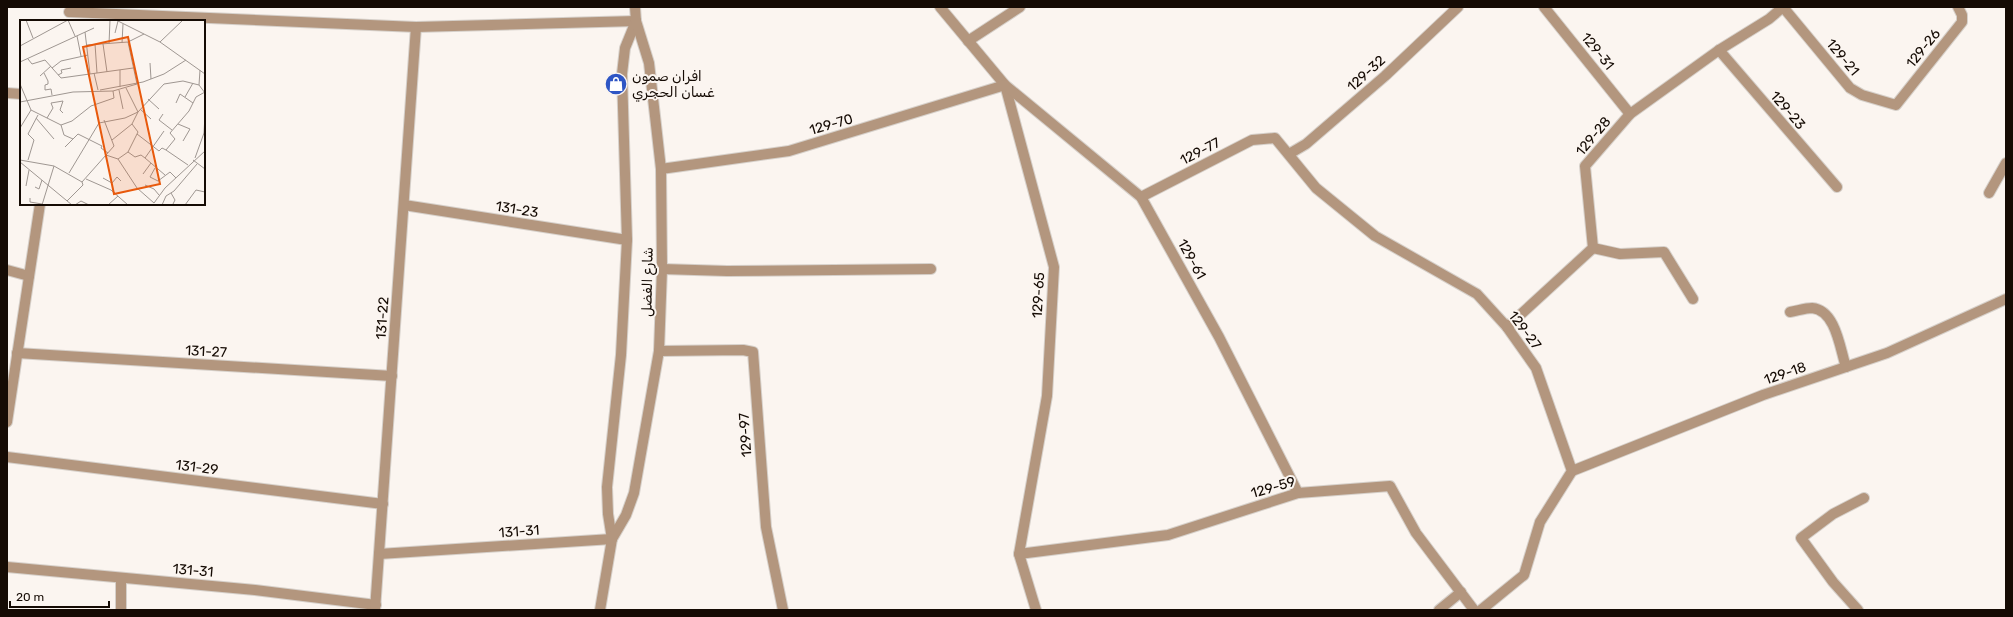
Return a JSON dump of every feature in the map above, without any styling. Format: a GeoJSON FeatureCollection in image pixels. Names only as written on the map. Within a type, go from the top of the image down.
{"type":"FeatureCollection","features":[{"type":"Feature","properties":{"kind":"street","name":"شارع الفضل"},"geometry":{"type":"LineString","coordinates":[[612,539],[626,515],[634,493],[658,351],[662,269],[661,169],[649,64],[636,20],[635,7]]}},
{"type":"Feature","properties":{"kind":"street","name":"129-65"},"geometry":{"type":"LineString","coordinates":[[940,7],[1005,85],[1054,268],[1047,396],[1019,554],[1036,610]]}},
{"type":"Feature","properties":{"kind":"street"},"geometry":{"type":"LineString","coordinates":[[968,41],[1020,7]]}},
{"type":"Feature","properties":{"kind":"street","name":"129-32"},"geometry":{"type":"LineString","coordinates":[[1289,154],[1306,144],[1385,76],[1458,7]]}},
{"type":"Feature","properties":{"kind":"street","name":"129-31"},"geometry":{"type":"LineString","coordinates":[[1544,7],[1630,114]]}},
{"type":"Feature","properties":{"kind":"street","name":"129-28"},"geometry":{"type":"LineString","coordinates":[[1593,248],[1585,166],[1630,114],[1719,50],[1769,19],[1783,7]]}},
{"type":"Feature","properties":{"kind":"street","name":"129-21"},"geometry":{"type":"LineString","coordinates":[[1783,7],[1850,88],[1862,95],[1896,104]]}},
{"type":"Feature","properties":{"kind":"street","name":"129-26"},"geometry":{"type":"LineString","coordinates":[[1896,104],[1962,22],[1962,15],[1958,7]]}},
{"type":"Feature","properties":{"kind":"street"},"geometry":{"type":"LineString","coordinates":[[68,13],[416,27],[636,20]]}},
{"type":"Feature","properties":{"kind":"street","name":"شارع الفضل"},"geometry":{"type":"LineString","coordinates":[[600,610],[612,539],[608,514],[607,486],[621,355],[627,240],[622,74],[625,48],[636,20]]}},
{"type":"Feature","properties":{"kind":"street","name":"131-22"},"geometry":{"type":"LineString","coordinates":[[376,608],[416,27]]}},
{"type":"Feature","properties":{"kind":"street","name":"129-23"},"geometry":{"type":"LineString","coordinates":[[1719,50],[1837,187]]}},
{"type":"Feature","properties":{"kind":"street","name":"129-70"},"geometry":{"type":"LineString","coordinates":[[661,169],[789,151],[1005,85]]}},
{"type":"Feature","properties":{"kind":"street","name":"129-61"},"geometry":{"type":"LineString","coordinates":[[1005,85],[1141,197],[1219,337],[1298,492]]}},
{"type":"Feature","properties":{"kind":"street"},"geometry":{"type":"LineString","coordinates":[[7,93],[20,94]]}},
{"type":"Feature","properties":{"kind":"street","name":"129-27"},"geometry":{"type":"LineString","coordinates":[[1276,138],[1316,188],[1375,236],[1477,294],[1507,328],[1536,368],[1572,471]]}},
{"type":"Feature","properties":{"kind":"street","name":"129-77"},"geometry":{"type":"LineString","coordinates":[[1141,197],[1252,140],[1276,138]]}},
{"type":"Feature","properties":{"kind":"street"},"geometry":{"type":"LineString","coordinates":[[1989,193],[2006,163]]}},
{"type":"Feature","properties":{"kind":"street"},"geometry":{"type":"LineString","coordinates":[[7,422],[40,205]]}},
{"type":"Feature","properties":{"kind":"street","name":"131-23"},"geometry":{"type":"LineString","coordinates":[[404,205],[627,240]]}},
{"type":"Feature","properties":{"kind":"street"},"geometry":{"type":"LineString","coordinates":[[1507,328],[1593,248],[1620,254],[1664,252],[1693,299]]}},
{"type":"Feature","properties":{"kind":"street"},"geometry":{"type":"LineString","coordinates":[[662,269],[727,271],[931,269]]}},
{"type":"Feature","properties":{"kind":"street"},"geometry":{"type":"LineString","coordinates":[[7,270],[29,276]]}},
{"type":"Feature","properties":{"kind":"street","name":"129-18"},"geometry":{"type":"LineString","coordinates":[[1572,471],[1763,395],[1887,353],[2006,299]]}},
{"type":"Feature","properties":{"kind":"street"},"geometry":{"type":"LineString","coordinates":[[1790,312],[1812,308],[1826,314],[1832,321],[1846,366]]}},
{"type":"Feature","properties":{"kind":"street","name":"129-97"},"geometry":{"type":"LineString","coordinates":[[658,351],[743,350],[753,352],[766,527],[783,610]]}},
{"type":"Feature","properties":{"kind":"street","name":"131-27"},"geometry":{"type":"LineString","coordinates":[[18,353],[392,376]]}},
{"type":"Feature","properties":{"kind":"street","name":"131-29"},"geometry":{"type":"LineString","coordinates":[[7,457],[383,504]]}},
{"type":"Feature","properties":{"kind":"street"},"geometry":{"type":"LineString","coordinates":[[1481,610],[1524,575],[1540,522],[1572,471]]}},
{"type":"Feature","properties":{"kind":"street","name":"129-59"},"geometry":{"type":"LineString","coordinates":[[1019,554],[1168,534],[1298,492],[1390,486],[1416,533],[1474,610]]}},
{"type":"Feature","properties":{"kind":"street"},"geometry":{"type":"LineString","coordinates":[[1858,610],[1833,582],[1801,538],[1833,514],[1864,498]]}},
{"type":"Feature","properties":{"kind":"street","name":"131-31"},"geometry":{"type":"LineString","coordinates":[[380,554],[612,539]]}},
{"type":"Feature","properties":{"kind":"street","name":"131-31"},"geometry":{"type":"LineString","coordinates":[[7,567],[255,590],[376,608]]}},
{"type":"Feature","properties":{"kind":"street"},"geometry":{"type":"LineString","coordinates":[[121,578],[121,610]]}},
{"type":"Feature","properties":{"kind":"street"},"geometry":{"type":"LineString","coordinates":[[1439,610],[1460,592]]}},
{"type":"Feature","properties":{"kind":"place","name":"افران صمون غسان الحجري"},"geometry":{"type":"Point","coordinates":[616,84]}}]}
